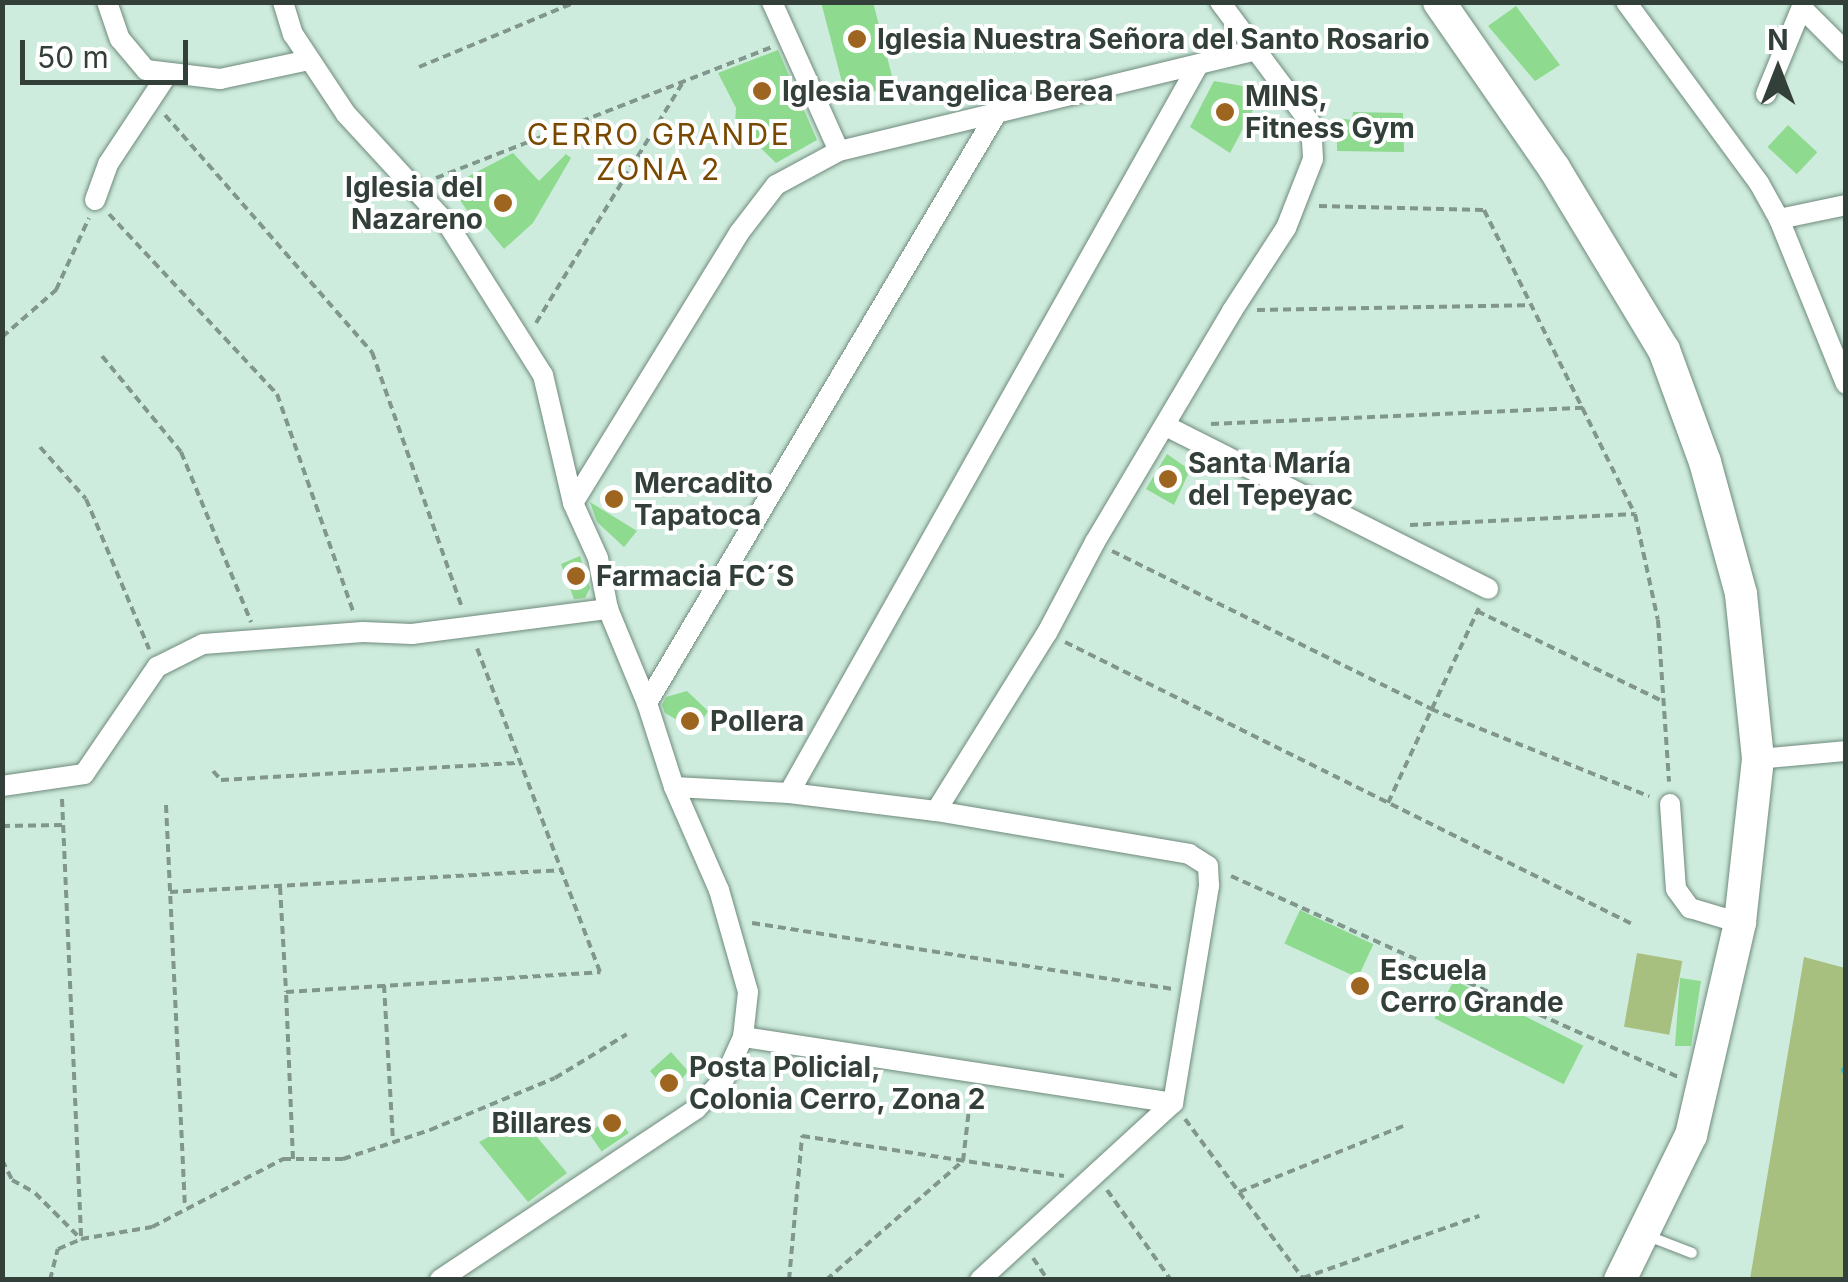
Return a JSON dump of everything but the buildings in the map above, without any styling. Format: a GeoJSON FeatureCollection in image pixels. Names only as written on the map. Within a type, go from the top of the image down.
{"type":"FeatureCollection","features":[{"type":"Feature","properties":{"kind":"main road"},"geometry":{"type":"LineString","coordinates":[[1438,2],[1554,168],[1664,350],[1705,462],[1741,594],[1758,759],[1740,923],[1691,1135],[1620,1280]]}},
{"type":"Feature","properties":{"kind":"street"},"geometry":{"type":"LineString","coordinates":[[107,2],[132,58],[146,70],[220,80],[308,60]]}},
{"type":"Feature","properties":{"kind":"street"},"geometry":{"type":"LineString","coordinates":[[283,2],[308,60],[346,114],[450,226],[543,375],[573,503],[598,558],[608,610],[728,919],[748,992],[743,1037],[724,1079],[696,1110],[440,1280]]}},
{"type":"Feature","properties":{"kind":"street"},"geometry":{"type":"LineString","coordinates":[[772,2],[839,150]]}},
{"type":"Feature","properties":{"kind":"street"},"geometry":{"type":"LineString","coordinates":[[936,811],[1047,633],[1095,542],[1232,310],[1286,228],[1313,159],[1311,124],[1252,51],[1220,2]]}},
{"type":"Feature","properties":{"kind":"street"},"geometry":{"type":"LineString","coordinates":[[1626,2],[1759,182],[1842,362],[1846,384]]}},
{"type":"Feature","properties":{"kind":"street"},"geometry":{"type":"LineString","coordinates":[[1766,94],[1803,5],[1846,52]]}},
{"type":"Feature","properties":{"kind":"street"},"geometry":{"type":"LineString","coordinates":[[573,503],[739,233],[776,186],[839,150],[1197,68],[1252,51]]}},
{"type":"Feature","properties":{"kind":"street"},"geometry":{"type":"LineString","coordinates":[[789,793],[1197,68]]}},
{"type":"Feature","properties":{"kind":"street"},"geometry":{"type":"LineString","coordinates":[[95,200],[108,164],[167,75]]}},
{"type":"Feature","properties":{"kind":"street"},"geometry":{"type":"LineString","coordinates":[[647,703],[995,116]]}},
{"type":"Feature","properties":{"kind":"street"},"geometry":{"type":"LineString","coordinates":[[1779,219],[1846,205]]}},
{"type":"Feature","properties":{"kind":"street"},"geometry":{"type":"LineString","coordinates":[[1166,426],[1488,589]]}},
{"type":"Feature","properties":{"kind":"street"},"geometry":{"type":"LineString","coordinates":[[2,786],[84,774],[157,667],[203,644],[363,632],[412,634],[608,610]]}},
{"type":"Feature","properties":{"kind":"street"},"geometry":{"type":"LineString","coordinates":[[1758,759],[1846,751]]}},
{"type":"Feature","properties":{"kind":"street"},"geometry":{"type":"LineString","coordinates":[[674,788],[789,793],[936,811],[1189,854],[1208,866],[1193,992],[1173,1103],[980,1280]]}},
{"type":"Feature","properties":{"kind":"street"},"geometry":{"type":"LineString","coordinates":[[1670,804],[1676,889],[1690,908],[1740,923]]}},
{"type":"Feature","properties":{"kind":"street"},"geometry":{"type":"LineString","coordinates":[[743,1037],[1173,1103]]}},
{"type":"Feature","properties":{"kind":"lane"},"geometry":{"type":"LineString","coordinates":[[1642,1234],[1692,1253]]}},
{"type":"Feature","properties":{"kind":"path"},"geometry":{"type":"LineString","coordinates":[[419,67],[576,2]]}},
{"type":"Feature","properties":{"kind":"path"},"geometry":{"type":"LineString","coordinates":[[413,186],[789,41]]}},
{"type":"Feature","properties":{"kind":"path"},"geometry":{"type":"LineString","coordinates":[[524,344],[684,81]]}},
{"type":"Feature","properties":{"kind":"path"},"geometry":{"type":"LineString","coordinates":[[152,100],[372,352],[519,763],[600,972],[286,992]]}},
{"type":"Feature","properties":{"kind":"path"},"geometry":{"type":"LineString","coordinates":[[2,337],[56,290],[95,200],[276,394],[363,632]]}},
{"type":"Feature","properties":{"kind":"path"},"geometry":{"type":"LineString","coordinates":[[1095,542],[1432,709],[1670,804],[1658,620],[1635,514],[1484,210],[1295,206]]}},
{"type":"Feature","properties":{"kind":"path"},"geometry":{"type":"LineString","coordinates":[[1232,310],[1534,305]]}},
{"type":"Feature","properties":{"kind":"path"},"geometry":{"type":"LineString","coordinates":[[102,356],[181,452],[259,640]]}},
{"type":"Feature","properties":{"kind":"path"},"geometry":{"type":"LineString","coordinates":[[1166,426],[1584,408]]}},
{"type":"Feature","properties":{"kind":"path"},"geometry":{"type":"LineString","coordinates":[[40,447],[86,498],[157,667]]}},
{"type":"Feature","properties":{"kind":"path"},"geometry":{"type":"LineString","coordinates":[[1370,527],[1635,514]]}},
{"type":"Feature","properties":{"kind":"path"},"geometry":{"type":"LineString","coordinates":[[1388,803],[1488,589]]}},
{"type":"Feature","properties":{"kind":"path"},"geometry":{"type":"LineString","coordinates":[[1477,611],[1664,702]]}},
{"type":"Feature","properties":{"kind":"path"},"geometry":{"type":"LineString","coordinates":[[1047,633],[1634,925]]}},
{"type":"Feature","properties":{"kind":"path"},"geometry":{"type":"LineString","coordinates":[[213,771],[221,780],[519,763]]}},
{"type":"Feature","properties":{"kind":"path"},"geometry":{"type":"LineString","coordinates":[[61,776],[81,1239]]}},
{"type":"Feature","properties":{"kind":"path"},"geometry":{"type":"LineString","coordinates":[[166,804],[185,1208]]}},
{"type":"Feature","properties":{"kind":"path"},"geometry":{"type":"LineString","coordinates":[[2,826],[63,825]]}},
{"type":"Feature","properties":{"kind":"path"},"geometry":{"type":"LineString","coordinates":[[1208,866],[1702,1088]]}},
{"type":"Feature","properties":{"kind":"path"},"geometry":{"type":"LineString","coordinates":[[170,892],[560,870]]}},
{"type":"Feature","properties":{"kind":"path"},"geometry":{"type":"LineString","coordinates":[[280,885],[293,1159]]}},
{"type":"Feature","properties":{"kind":"path"},"geometry":{"type":"LineString","coordinates":[[728,919],[1193,992]]}},
{"type":"Feature","properties":{"kind":"path"},"geometry":{"type":"LineString","coordinates":[[384,986],[393,1142]]}},
{"type":"Feature","properties":{"kind":"path"},"geometry":{"type":"LineString","coordinates":[[50,1280],[58,1249],[81,1239],[152,1228],[283,1159],[344,1159],[393,1142],[555,1078],[627,1034]]}},
{"type":"Feature","properties":{"kind":"path"},"geometry":{"type":"LineString","coordinates":[[826,1280],[963,1161],[972,1072]]}},
{"type":"Feature","properties":{"kind":"path"},"geometry":{"type":"LineString","coordinates":[[1173,1103],[1304,1279],[1479,1216]]}},
{"type":"Feature","properties":{"kind":"path"},"geometry":{"type":"LineString","coordinates":[[1239,1192],[1403,1126]]}},
{"type":"Feature","properties":{"kind":"path"},"geometry":{"type":"LineString","coordinates":[[789,1280],[802,1136],[1092,1177],[1172,1280]]}},
{"type":"Feature","properties":{"kind":"path"},"geometry":{"type":"LineString","coordinates":[[2,1160],[12,1180],[35,1193],[81,1239]]}},
{"type":"Feature","properties":{"kind":"green space"},"geometry":{"type":"Polygon","coordinates":[[[1637,953],[1682,961],[1669,1035],[1624,1027],[1637,953]]]}},
{"type":"Feature","properties":{"kind":"green space"},"geometry":{"type":"Polygon","coordinates":[[[1804,957],[1845,968],[1845,1279],[1750,1279],[1804,957]]]}},
{"type":"Feature","properties":{"kind":"place","name":"Iglesia Nuestra Señora del Santo Rosario"},"geometry":{"type":"Point","coordinates":[857,39]}},
{"type":"Feature","properties":{"kind":"place","name":"Iglesia Evangelica Berea"},"geometry":{"type":"Point","coordinates":[762,91]}},
{"type":"Feature","properties":{"kind":"place","name":"MINS, Fitness Gym"},"geometry":{"type":"Point","coordinates":[1225,112]}},
{"type":"Feature","properties":{"kind":"place","name":"Iglesia del Nazareno"},"geometry":{"type":"Point","coordinates":[503,203]}},
{"type":"Feature","properties":{"kind":"place","name":"Santa María del Tepeyac"},"geometry":{"type":"Point","coordinates":[1168,479]}},
{"type":"Feature","properties":{"kind":"place","name":"Mercadito Tapatoca"},"geometry":{"type":"Point","coordinates":[614,499]}},
{"type":"Feature","properties":{"kind":"place","name":"Farmacia FC´S"},"geometry":{"type":"Point","coordinates":[576,576]}},
{"type":"Feature","properties":{"kind":"place","name":"Pollera"},"geometry":{"type":"Point","coordinates":[690,721]}},
{"type":"Feature","properties":{"kind":"place","name":"Escuela Cerro Grande"},"geometry":{"type":"Point","coordinates":[1360,986]}},
{"type":"Feature","properties":{"kind":"place","name":"Posta Policial, Colonia Cerro, Zona 2"},"geometry":{"type":"Point","coordinates":[669,1083]}},
{"type":"Feature","properties":{"kind":"place","name":"Billares"},"geometry":{"type":"Point","coordinates":[612,1123]}},
{"type":"Feature","properties":{"kind":"district","name":"CERRO GRANDE ZONA 2"},"geometry":{"type":"Point","coordinates":[659,151]}}]}
